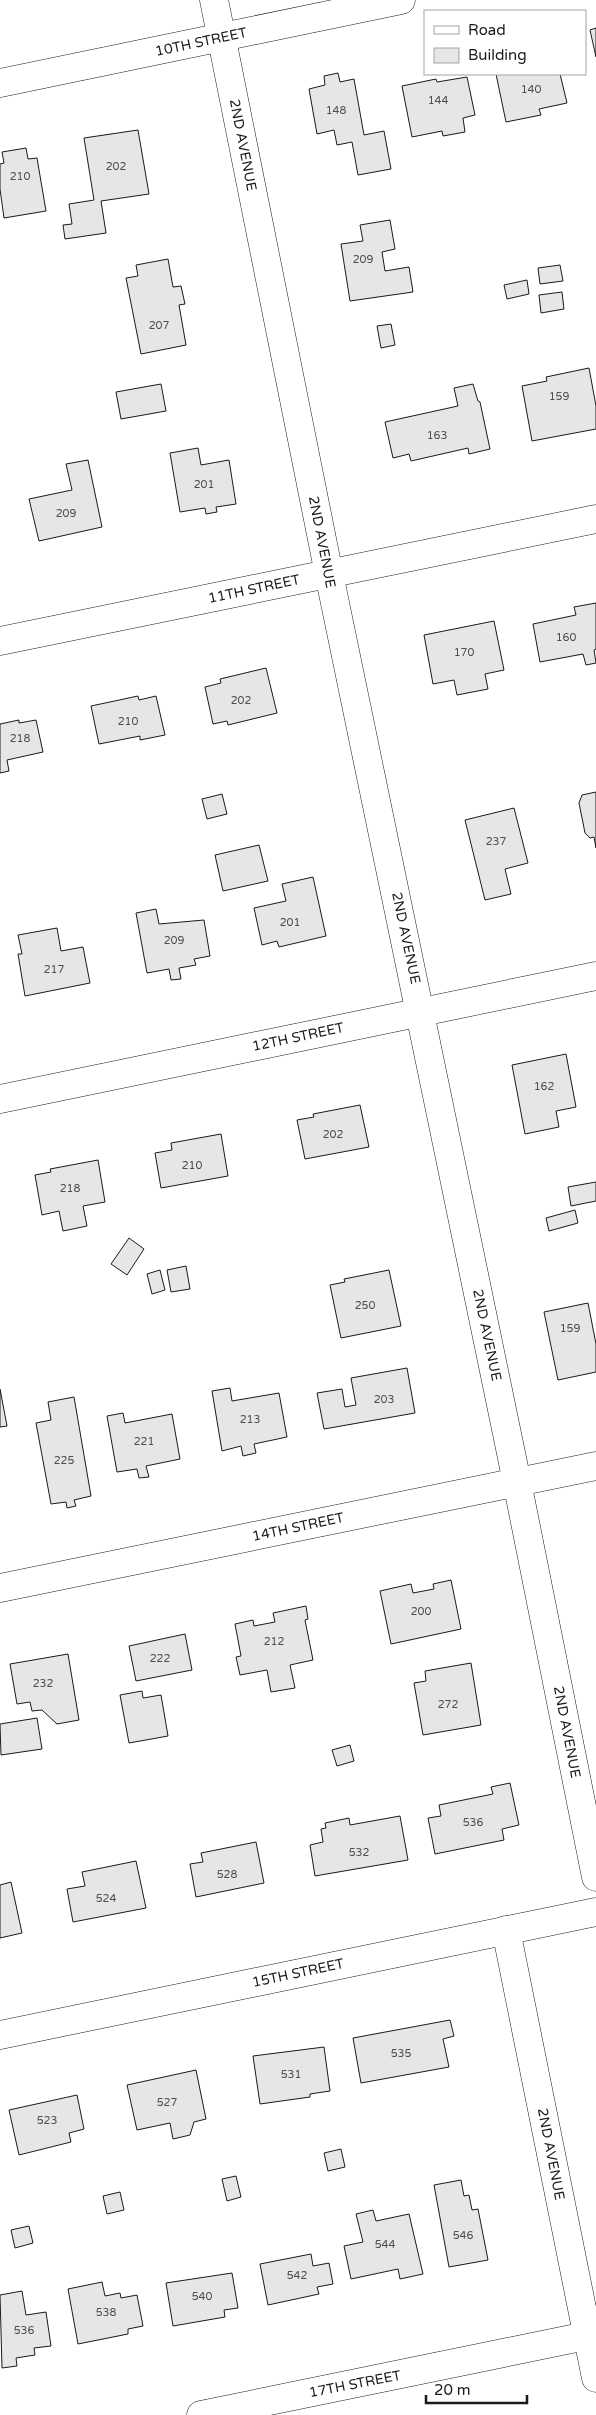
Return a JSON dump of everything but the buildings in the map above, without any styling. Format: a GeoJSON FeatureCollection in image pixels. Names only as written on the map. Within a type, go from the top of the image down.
{"type":"FeatureCollection","features":[{"type":"Feature","properties":{"kind":"street","name":"2ND AVENUE"},"geometry":{"type":"LineString","coordinates":[[214,0],[329,574],[421,1011],[596,1877]]}},
{"type":"Feature","properties":{"kind":"street","name":"10TH STREET"},"geometry":{"type":"LineString","coordinates":[[0,83],[401,0]]}},
{"type":"Feature","properties":{"kind":"street","name":"11TH STREET"},"geometry":{"type":"LineString","coordinates":[[0,641],[596,519]]}},
{"type":"Feature","properties":{"kind":"street","name":"12TH STREET"},"geometry":{"type":"LineString","coordinates":[[0,1099],[596,976]]}},
{"type":"Feature","properties":{"kind":"street","name":"14TH STREET"},"geometry":{"type":"LineString","coordinates":[[0,1588],[596,1466]]}},
{"type":"Feature","properties":{"kind":"street","name":"15TH STREET"},"geometry":{"type":"LineString","coordinates":[[0,2035],[596,1912]]}},
{"type":"Feature","properties":{"kind":"street","name":"2ND AVENUE"},"geometry":{"type":"LineString","coordinates":[[506,1930],[592,2335],[596,2378]]}},
{"type":"Feature","properties":{"kind":"street","name":"17TH STREET"},"geometry":{"type":"LineString","coordinates":[[201,2415],[592,2335]]}}]}
